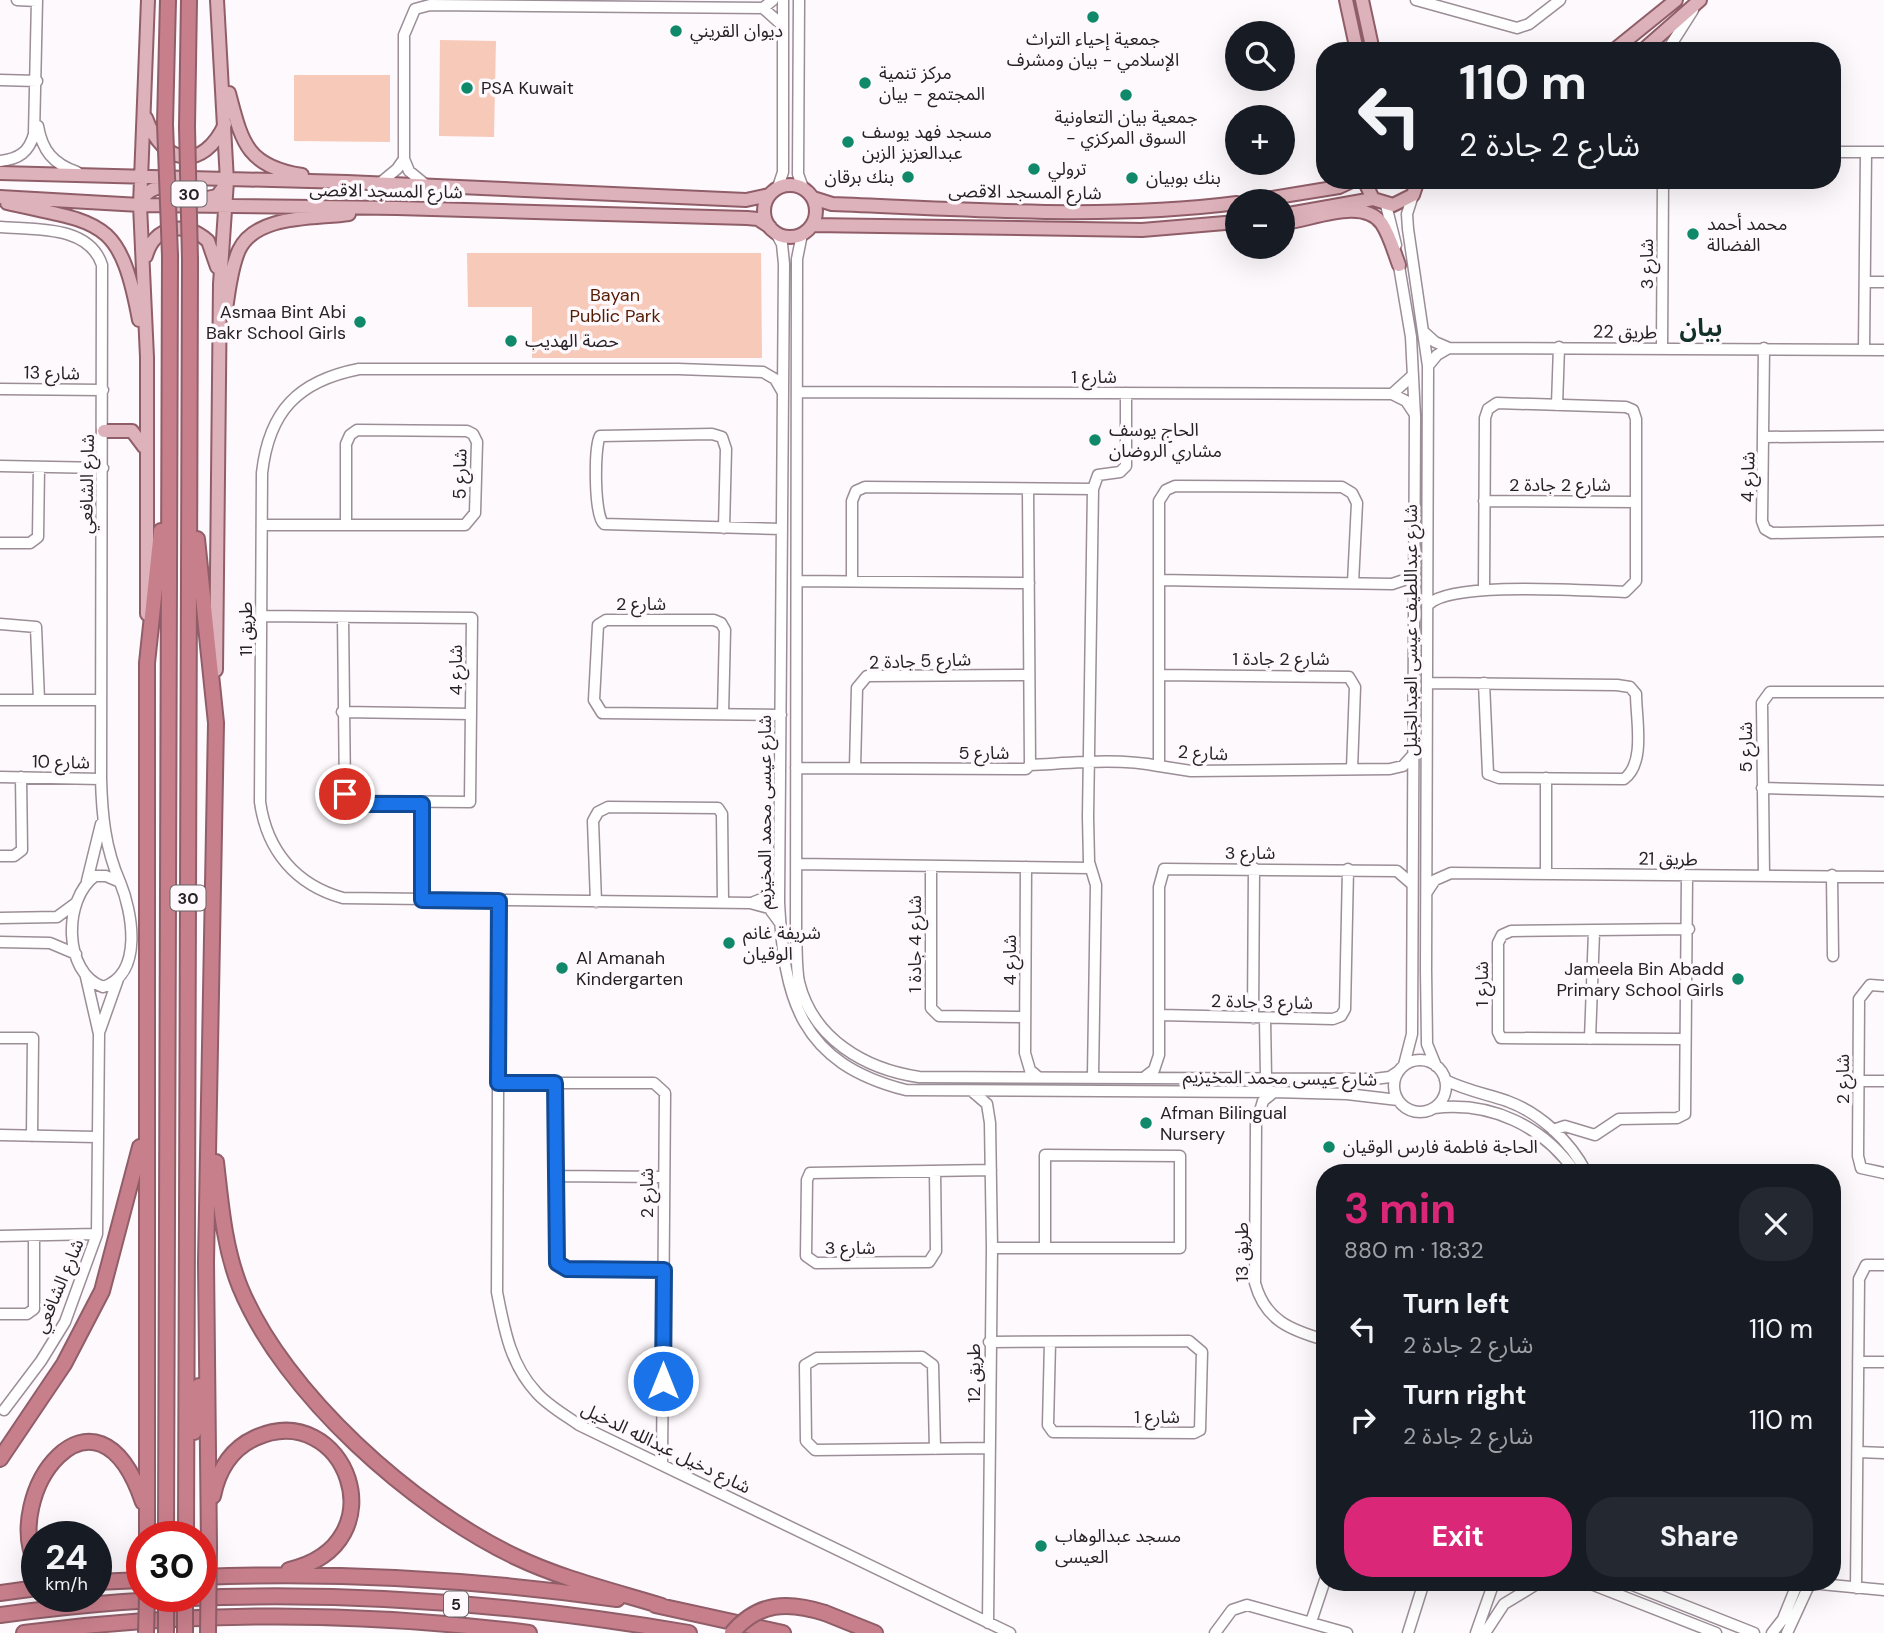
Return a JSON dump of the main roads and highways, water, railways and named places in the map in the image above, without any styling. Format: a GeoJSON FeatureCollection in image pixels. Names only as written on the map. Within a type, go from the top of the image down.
{"type":"FeatureCollection","features":[{"type":"Feature","properties":{"kind":"highway","name":"30"},"geometry":{"type":"LineString","coordinates":[[165,1521],[170,256],[165,124],[168,0]]}},
{"type":"Feature","properties":{"kind":"highway","name":"30"},"geometry":{"type":"LineString","coordinates":[[186,1521],[189,0]]}},
{"type":"Feature","properties":{"kind":"highway"},"geometry":{"type":"LineString","coordinates":[[148,1521],[145,1125],[147,663],[169,474]]}},
{"type":"Feature","properties":{"kind":"highway"},"geometry":{"type":"LineString","coordinates":[[187,1472],[197,1414],[206,1262],[216,723],[190,475]]}},
{"type":"Feature","properties":{"kind":"highway"},"geometry":{"type":"LineString","coordinates":[[210,1114],[226,1241],[240,1286],[264,1334],[311,1395],[393,1475],[475,1535],[545,1570],[662,1606],[783,1633]]}},
{"type":"Feature","properties":{"kind":"highway"},"geometry":{"type":"LineString","coordinates":[[0,1459],[64,1364],[102,1291],[124,1216],[145,1125]]}},
{"type":"Feature","properties":{"kind":"highway"},"geometry":{"type":"LineString","coordinates":[[206,1262],[209,1521]]}},
{"type":"Feature","properties":{"kind":"highway"},"geometry":{"type":"LineString","coordinates":[[148,1300],[164,1484]]}},
{"type":"Feature","properties":{"kind":"highway"},"geometry":{"type":"LineString","coordinates":[[210,1521],[221,1472],[231,1455],[246,1443],[270,1433],[288,1432],[309,1436],[328,1448],[343,1467],[350,1483],[353,1503],[346,1530],[331,1550],[317,1560],[269,1574]]}},
{"type":"Feature","properties":{"kind":"highway"},"geometry":{"type":"LineString","coordinates":[[43,1450],[73,1442],[93,1445],[110,1452],[133,1475],[148,1516]]}},
{"type":"Feature","properties":{"kind":"highway"},"geometry":{"type":"LineString","coordinates":[[15,1541],[21,1548]]}},
{"type":"Feature","properties":{"kind":"highway"},"geometry":{"type":"LineString","coordinates":[[217,1576],[269,1574],[420,1577],[515,1586],[662,1606]]}},
{"type":"Feature","properties":{"kind":"highway"},"geometry":{"type":"LineString","coordinates":[[0,1593],[21,1590]]}},
{"type":"Feature","properties":{"kind":"highway","name":"5"},"geometry":{"type":"LineString","coordinates":[[0,1615],[153,1600],[221,1596],[320,1596],[557,1612],[689,1633]]}},
{"type":"Feature","properties":{"kind":"highway"},"geometry":{"type":"LineString","coordinates":[[732,1633],[747,1617],[768,1606],[783,1604],[825,1613],[874,1633]]}},
{"type":"Feature","properties":{"kind":"highway"},"geometry":{"type":"LineString","coordinates":[[146,1633],[147,1612]]}},
{"type":"Feature","properties":{"kind":"highway"},"geometry":{"type":"LineString","coordinates":[[166,1612],[166,1633]]}},
{"type":"Feature","properties":{"kind":"highway"},"geometry":{"type":"LineString","coordinates":[[185,1612],[185,1633]]}},
{"type":"Feature","properties":{"kind":"highway"},"geometry":{"type":"LineString","coordinates":[[208,1612],[208,1633]]}},
{"type":"Feature","properties":{"kind":"highway","name":"5"},"geometry":{"type":"LineString","coordinates":[[24,1633],[125,1622],[238,1616],[394,1619],[520,1633]]}},
{"type":"Feature","properties":{"kind":"main road"},"geometry":{"type":"LineString","coordinates":[[147,663],[146,357],[140,205],[148,0]]}},
{"type":"Feature","properties":{"kind":"main road"},"geometry":{"type":"LineString","coordinates":[[216,723],[220,284],[227,181],[226,123],[217,0]]}},
{"type":"Feature","properties":{"kind":"main road"},"geometry":{"type":"LineString","coordinates":[[1346,0],[1355,42]]}},
{"type":"Feature","properties":{"kind":"main road"},"geometry":{"type":"LineString","coordinates":[[1362,0],[1372,42]]}},
{"type":"Feature","properties":{"kind":"main road"},"geometry":{"type":"LineString","coordinates":[[1625,42],[1676,0]]}},
{"type":"Feature","properties":{"kind":"main road"},"geometry":{"type":"LineString","coordinates":[[1652,42],[1700,0]]}},
{"type":"Feature","properties":{"kind":"main road"},"geometry":{"type":"LineString","coordinates":[[220,57],[241,134],[253,156],[278,171],[347,182]]}},
{"type":"Feature","properties":{"kind":"main road"},"geometry":{"type":"LineString","coordinates":[[143,111],[160,145],[183,157],[208,149],[226,123]]}},
{"type":"Feature","properties":{"kind":"main road","name":"شارع المسجد الاقصى"},"geometry":{"type":"LineString","coordinates":[[0,173],[227,181],[347,182],[746,200],[774,191]]}},
{"type":"Feature","properties":{"kind":"main road"},"geometry":{"type":"LineString","coordinates":[[140,205],[144,195],[153,189],[207,180]]}},
{"type":"Feature","properties":{"kind":"main road"},"geometry":{"type":"LineString","coordinates":[[160,205],[211,198],[222,192],[227,181]]}},
{"type":"Feature","properties":{"kind":"main road"},"geometry":{"type":"LineString","coordinates":[[1295,195],[1316,184]]}},
{"type":"Feature","properties":{"kind":"main road"},"geometry":{"type":"LineString","coordinates":[[786,185],[803,188],[813,198],[816,212],[807,229],[785,236],[773,230],[764,211],[774,191],[786,185]]}},
{"type":"Feature","properties":{"kind":"main road"},"geometry":{"type":"LineString","coordinates":[[1295,195],[1329,189]]}},
{"type":"Feature","properties":{"kind":"main road"},"geometry":{"type":"LineString","coordinates":[[1368,189],[1373,199]]}},
{"type":"Feature","properties":{"kind":"main road"},"geometry":{"type":"LineString","coordinates":[[1295,213],[1373,199],[1385,205],[1401,204],[1413,195],[1415,189]]}},
{"type":"Feature","properties":{"kind":"main road","name":"شارع المسجد الاقصى"},"geometry":{"type":"LineString","coordinates":[[813,198],[832,204],[1088,211],[1162,211],[1225,204]]}},
{"type":"Feature","properties":{"kind":"main road"},"geometry":{"type":"LineString","coordinates":[[0,199],[79,219],[111,238],[128,270],[146,357]]}},
{"type":"Feature","properties":{"kind":"main road","name":"شارع المسجد الاقصى"},"geometry":{"type":"LineString","coordinates":[[0,199],[226,208],[397,208],[747,218],[758,219],[773,230]]}},
{"type":"Feature","properties":{"kind":"main road"},"geometry":{"type":"LineString","coordinates":[[220,347],[234,263],[249,236],[271,225],[397,208]]}},
{"type":"Feature","properties":{"kind":"main road"},"geometry":{"type":"LineString","coordinates":[[1295,221],[1367,211],[1382,223],[1399,265]]}},
{"type":"Feature","properties":{"kind":"main road","name":"شارع المسجد الاقصى"},"geometry":{"type":"LineString","coordinates":[[807,229],[1142,230],[1225,223]]}},
{"type":"Feature","properties":{"kind":"main road"},"geometry":{"type":"LineString","coordinates":[[144,263],[149,245],[158,234],[169,229],[189,229],[202,236],[212,248],[220,284]]}},
{"type":"Feature","properties":{"kind":"main road"},"geometry":{"type":"LineString","coordinates":[[104,431],[132,431],[142,442],[145,452]]}},
{"type":"Feature","properties":{"kind":"place","name":"جمعية إحياء التراث الإسلامي - بيان ومشرف"},"geometry":{"type":"Point","coordinates":[1093,17]}},
{"type":"Feature","properties":{"kind":"place","name":"ديوان القريني"},"geometry":{"type":"Point","coordinates":[676,31]}},
{"type":"Feature","properties":{"kind":"place","name":"مركز تنمية المجتمع - بيان"},"geometry":{"type":"Point","coordinates":[865,83]}},
{"type":"Feature","properties":{"kind":"place","name":"PSA Kuwait"},"geometry":{"type":"Point","coordinates":[467,88]}},
{"type":"Feature","properties":{"kind":"place","name":"جمعية بيان التعاونية - السوق المركزي"},"geometry":{"type":"Point","coordinates":[1126,95]}},
{"type":"Feature","properties":{"kind":"place","name":"مسجد فهد يوسف عبدالعزيز الزبن"},"geometry":{"type":"Point","coordinates":[848,142]}},
{"type":"Feature","properties":{"kind":"place","name":"ترولي"},"geometry":{"type":"Point","coordinates":[1034,169]}},
{"type":"Feature","properties":{"kind":"place","name":"بنك برقان"},"geometry":{"type":"Point","coordinates":[908,177]}},
{"type":"Feature","properties":{"kind":"place","name":"بنك بوبيان"},"geometry":{"type":"Point","coordinates":[1132,178]}},
{"type":"Feature","properties":{"kind":"place","name":"محمد أحمد الفضالة"},"geometry":{"type":"Point","coordinates":[1693,234]}},
{"type":"Feature","properties":{"kind":"place","name":"Asmaa Bint Abi Bakr School Girls"},"geometry":{"type":"Point","coordinates":[360,322]}},
{"type":"Feature","properties":{"kind":"place","name":"حصة الهديب"},"geometry":{"type":"Point","coordinates":[511,341]}},
{"type":"Feature","properties":{"kind":"place","name":"الحاج يوسف مشاري الروضان"},"geometry":{"type":"Point","coordinates":[1095,440]}},
{"type":"Feature","properties":{"kind":"place","name":"شريفة غانم الوقيان"},"geometry":{"type":"Point","coordinates":[729,943]}},
{"type":"Feature","properties":{"kind":"place","name":"Al Amanah Kindergarten"},"geometry":{"type":"Point","coordinates":[562,968]}},
{"type":"Feature","properties":{"kind":"place","name":"Jameela Bin Abadd Primary School Girls"},"geometry":{"type":"Point","coordinates":[1738,979]}},
{"type":"Feature","properties":{"kind":"place","name":"Afman Bilingual Nursery"},"geometry":{"type":"Point","coordinates":[1146,1123]}},
{"type":"Feature","properties":{"kind":"place","name":"الحاجة فاطمة فارس الوقيان"},"geometry":{"type":"Point","coordinates":[1329,1147]}},
{"type":"Feature","properties":{"kind":"place","name":"مسجد عبدالوهاب العيسى"},"geometry":{"type":"Point","coordinates":[1041,1546]}},
{"type":"Feature","properties":{"kind":"district","name":"بيان"},"geometry":{"type":"Point","coordinates":[1701,327]}},
{"type":"Feature","properties":{"kind":"park label","name":"Bayan Public Park"},"geometry":{"type":"Point","coordinates":[615,305]}}]}
